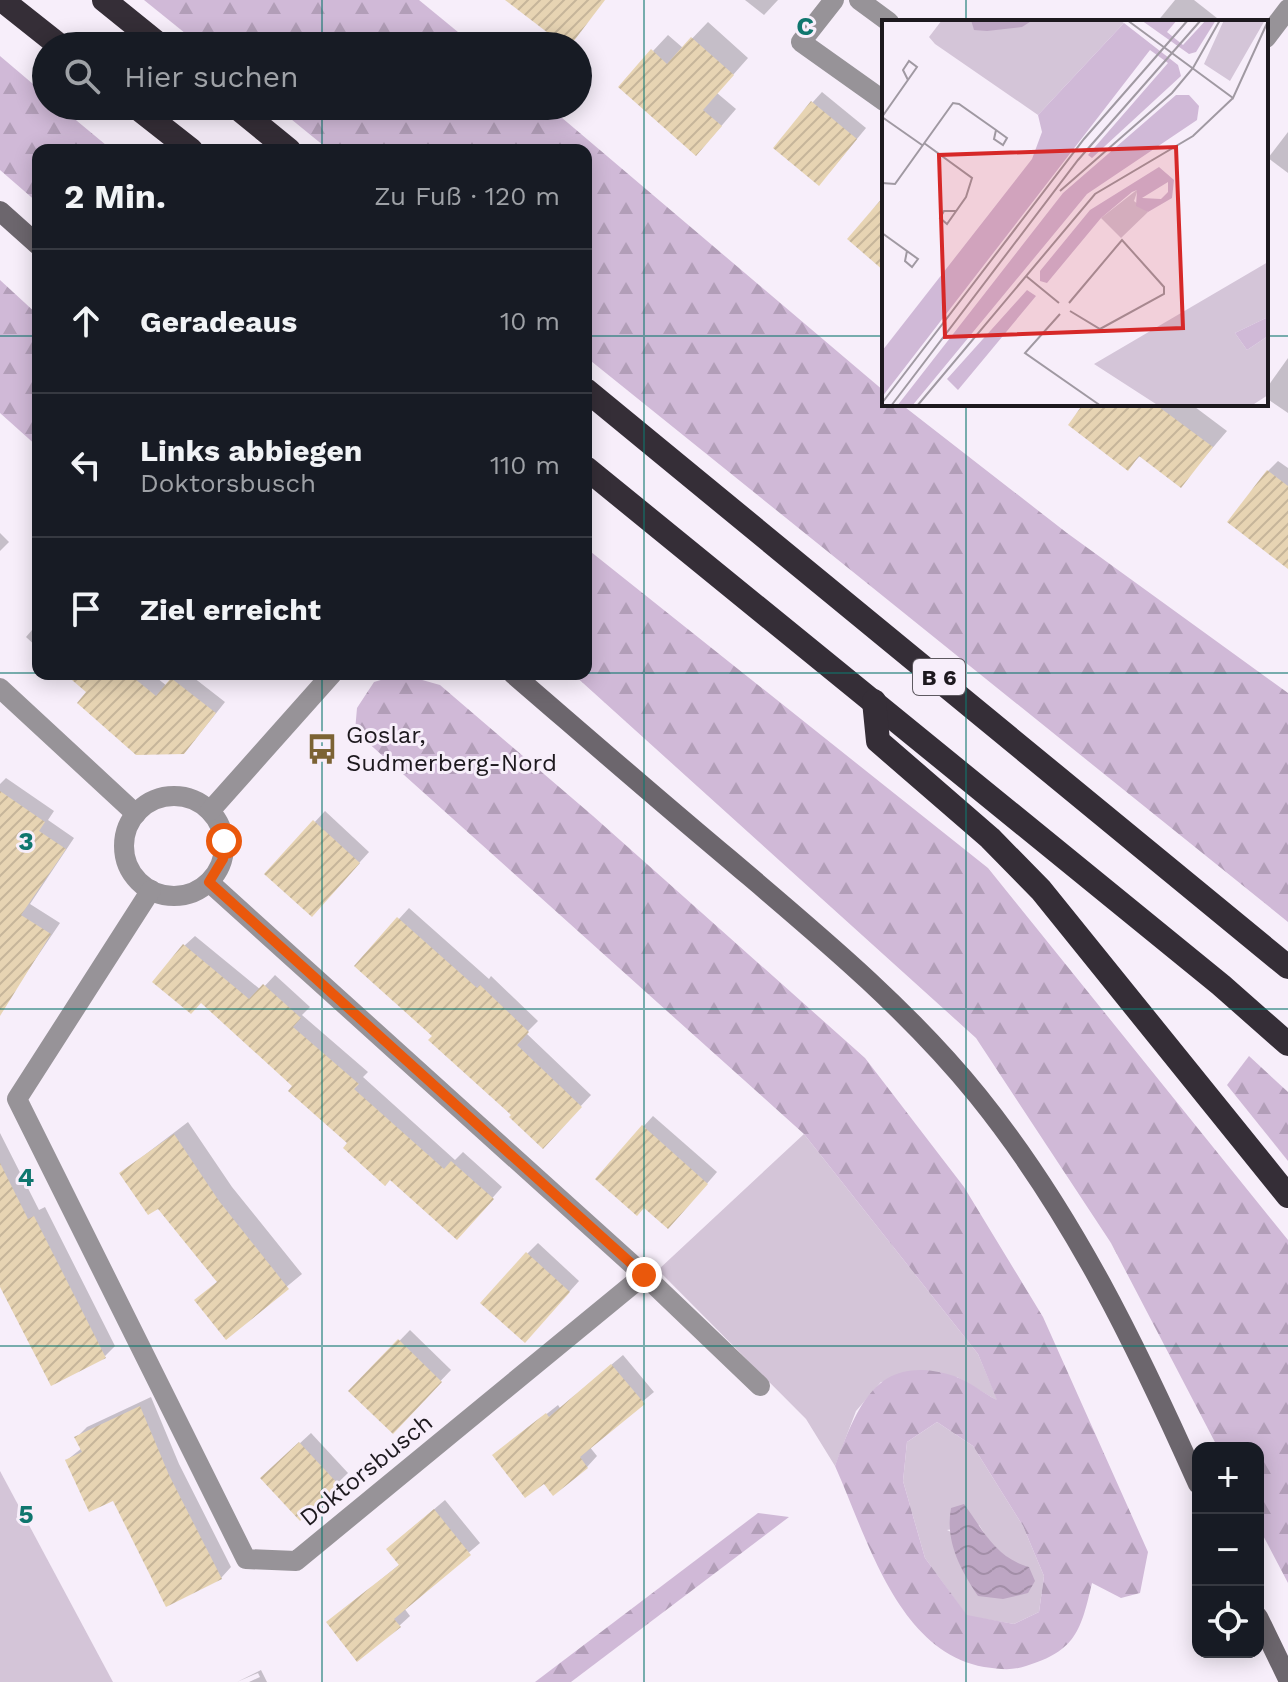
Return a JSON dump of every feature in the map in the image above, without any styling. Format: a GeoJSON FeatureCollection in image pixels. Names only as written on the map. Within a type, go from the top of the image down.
{"type":"FeatureCollection","features":[{"type":"Feature","properties":{"kind":"highway"},"geometry":{"type":"LineString","coordinates":[[2,0],[42,32]]}},
{"type":"Feature","properties":{"kind":"highway"},"geometry":{"type":"LineString","coordinates":[[104,0],[144,32]]}},
{"type":"Feature","properties":{"kind":"highway"},"geometry":{"type":"LineString","coordinates":[[153,120],[183,144]]}},
{"type":"Feature","properties":{"kind":"highway"},"geometry":{"type":"LineString","coordinates":[[252,120],[282,144]]}},
{"type":"Feature","properties":{"kind":"highway","name":"B 6"},"geometry":{"type":"LineString","coordinates":[[592,395],[1288,967]]}},
{"type":"Feature","properties":{"kind":"highway","name":"B 6"},"geometry":{"type":"LineString","coordinates":[[592,473],[874,701],[1288,1044]]}},
{"type":"Feature","properties":{"kind":"highway"},"geometry":{"type":"LineString","coordinates":[[874,701],[878,741],[990,838],[1041,890],[1288,1196]]}},
{"type":"Feature","properties":{"kind":"street"},"geometry":{"type":"LineString","coordinates":[[834,0],[801,42],[882,100]]}},
{"type":"Feature","properties":{"kind":"street"},"geometry":{"type":"LineString","coordinates":[[859,0],[886,20]]}},
{"type":"Feature","properties":{"kind":"street"},"geometry":{"type":"LineString","coordinates":[[1268,35],[1288,9]]}},
{"type":"Feature","properties":{"kind":"street"},"geometry":{"type":"LineString","coordinates":[[0,211],[32,240]]}},
{"type":"Feature","properties":{"kind":"street"},"geometry":{"type":"LineString","coordinates":[[210,811],[327,680]]}},
{"type":"Feature","properties":{"kind":"street"},"geometry":{"type":"LineString","coordinates":[[520,680],[819,936],[906,1018],[977,1094],[1040,1180],[1089,1257],[1135,1342],[1192,1470]]}},
{"type":"Feature","properties":{"kind":"street"},"geometry":{"type":"LineString","coordinates":[[0,688],[136,814]]}},
{"type":"Feature","properties":{"kind":"street"},"geometry":{"type":"LineString","coordinates":[[172,796],[196,801],[210,811],[220,824],[224,850],[220,867],[209,882],[186,895],[167,895],[151,890],[136,878],[125,854],[125,837],[136,814],[148,803],[172,796]]}},
{"type":"Feature","properties":{"kind":"street"},"geometry":{"type":"LineString","coordinates":[[209,882],[644,1275],[760,1386]]}},
{"type":"Feature","properties":{"kind":"street","name":"Doktorsbusch"},"geometry":{"type":"LineString","coordinates":[[151,890],[17,1099],[246,1559],[296,1561],[644,1275]]}},
{"type":"Feature","properties":{"kind":"street"},"geometry":{"type":"LineString","coordinates":[[1264,1629],[1288,1679]]}},
{"type":"Feature","properties":{"kind":"shaded area"},"geometry":{"type":"Polygon","coordinates":[[[804,1134],[978,1354],[998,1401],[957,1377],[881,1382],[856,1411],[835,1466],[806,1419],[658,1270],[804,1134]]]}},
{"type":"Feature","properties":{"kind":"shaded area"},"geometry":{"type":"Polygon","coordinates":[[[937,1422],[973,1446],[1023,1526],[1044,1576],[1039,1612],[1014,1624],[967,1616],[925,1558],[903,1481],[907,1442],[937,1422]],[[979,1525],[947,1530],[1013,1562],[992,1545],[979,1525]]]}},
{"type":"Feature","properties":{"kind":"shaded area"},"geometry":{"type":"Polygon","coordinates":[[[0,1471],[113,1682],[0,1682],[0,1471]]]}},
{"type":"Feature","properties":{"kind":"green space"},"geometry":{"type":"Polygon","coordinates":[[[144,0],[419,0],[458,32],[184,32],[144,0]]]}},
{"type":"Feature","properties":{"kind":"green space"},"geometry":{"type":"Polygon","coordinates":[[[0,56],[32,83],[32,120],[76,120],[105,144],[32,144],[32,198],[0,170],[0,56]]]}},
{"type":"Feature","properties":{"kind":"green space"},"geometry":{"type":"Polygon","coordinates":[[[292,120],[565,120],[882,389],[882,406],[904,406],[1067,533],[1288,693],[1288,922],[592,362],[592,144],[322,144],[292,120]]]}},
{"type":"Feature","properties":{"kind":"green space"},"geometry":{"type":"Polygon","coordinates":[[[0,280],[32,309],[32,442],[0,413],[0,280]]]}},
{"type":"Feature","properties":{"kind":"green space"},"geometry":{"type":"Polygon","coordinates":[[[592,553],[988,868],[1288,1240],[1288,1583],[1264,1537],[1264,1442],[1215,1442],[1111,1243],[976,1038],[580,680],[592,680],[592,553]]]}},
{"type":"Feature","properties":{"kind":"green space"},"geometry":{"type":"Polygon","coordinates":[[[381,680],[422,680],[440,685],[593,816],[865,1058],[964,1187],[1043,1317],[1148,1552],[1140,1593],[1121,1598],[1092,1583],[1084,1614],[1066,1646],[1043,1660],[1021,1668],[984,1667],[954,1657],[929,1639],[907,1615],[873,1557],[835,1466],[862,1404],[874,1389],[906,1371],[928,1370],[954,1376],[997,1400],[978,1354],[804,1134],[355,731],[357,708],[374,682],[381,680]],[[937,1422],[907,1442],[903,1481],[925,1558],[967,1615],[1014,1624],[1039,1612],[1044,1576],[1023,1526],[973,1446],[937,1422]]]}},
{"type":"Feature","properties":{"kind":"green space"},"geometry":{"type":"Polygon","coordinates":[[[1249,1056],[1288,1092],[1288,1161],[1227,1085],[1249,1056]]]}},
{"type":"Feature","properties":{"kind":"green space"},"geometry":{"type":"Polygon","coordinates":[[[758,1513],[789,1517],[571,1682],[535,1682],[758,1513]]]}},
{"type":"Feature","properties":{"kind":"water"},"geometry":{"type":"Polygon","coordinates":[[[964,1504],[999,1550],[1029,1567],[1035,1581],[1028,1593],[1003,1599],[978,1596],[960,1565],[950,1532],[951,1508],[964,1504]]]}},
{"type":"Feature","properties":{"kind":"building"},"geometry":{"type":"Polygon","coordinates":[[[505,0],[605,0],[581,32],[547,32],[505,0]]]}},
{"type":"Feature","properties":{"kind":"building"},"geometry":{"type":"Polygon","coordinates":[[[691,37],[734,75],[703,110],[722,126],[696,156],[618,87],[651,49],[667,64],[691,37]]]}},
{"type":"Feature","properties":{"kind":"building"},"geometry":{"type":"Polygon","coordinates":[[[811,101],[857,139],[819,186],[773,148],[811,101]]]}},
{"type":"Feature","properties":{"kind":"building"},"geometry":{"type":"Polygon","coordinates":[[[882,198],[882,269],[847,239],[882,198]]]}},
{"type":"Feature","properties":{"kind":"building"},"geometry":{"type":"Polygon","coordinates":[[[1082,406],[1158,406],[1213,447],[1181,488],[1139,456],[1128,471],[1068,425],[1082,406]]]}},
{"type":"Feature","properties":{"kind":"building"},"geometry":{"type":"Polygon","coordinates":[[[1267,470],[1288,486],[1288,569],[1227,522],[1267,470]]]}},
{"type":"Feature","properties":{"kind":"building"},"geometry":{"type":"Polygon","coordinates":[[[72,680],[136,680],[156,696],[169,680],[174,680],[216,713],[184,754],[136,755],[77,703],[86,692],[72,680]]]}},
{"type":"Feature","properties":{"kind":"building"},"geometry":{"type":"Polygon","coordinates":[[[0,791],[45,822],[39,831],[66,849],[21,915],[51,934],[0,1016],[0,791]]]}},
{"type":"Feature","properties":{"kind":"building"},"geometry":{"type":"Polygon","coordinates":[[[313,820],[360,863],[312,917],[264,874],[313,820]]]}},
{"type":"Feature","properties":{"kind":"building"},"geometry":{"type":"Polygon","coordinates":[[[397,917],[477,988],[480,985],[529,1032],[517,1045],[582,1107],[543,1149],[509,1117],[511,1115],[428,1040],[432,1036],[354,966],[397,917]]]}},
{"type":"Feature","properties":{"kind":"building"},"geometry":{"type":"Polygon","coordinates":[[[183,944],[249,999],[263,984],[301,1018],[293,1027],[359,1084],[354,1089],[444,1169],[451,1161],[494,1199],[457,1240],[390,1180],[385,1186],[343,1148],[347,1143],[288,1091],[292,1086],[201,1003],[191,1014],[152,982],[183,944]]]}},
{"type":"Feature","properties":{"kind":"building"},"geometry":{"type":"Polygon","coordinates":[[[642,1125],[708,1184],[668,1229],[644,1208],[637,1216],[595,1179],[642,1125]]]}},
{"type":"Feature","properties":{"kind":"building"},"geometry":{"type":"Polygon","coordinates":[[[174,1134],[219,1201],[289,1289],[226,1340],[194,1300],[217,1282],[158,1209],[148,1215],[119,1173],[174,1134]]]}},
{"type":"Feature","properties":{"kind":"building"},"geometry":{"type":"Polygon","coordinates":[[[0,1163],[28,1219],[34,1216],[106,1358],[51,1386],[0,1287],[0,1163]]]}},
{"type":"Feature","properties":{"kind":"building"},"geometry":{"type":"Polygon","coordinates":[[[526,1252],[570,1292],[525,1343],[480,1303],[526,1252]]]}},
{"type":"Feature","properties":{"kind":"building"},"geometry":{"type":"Polygon","coordinates":[[[398,1339],[442,1382],[393,1434],[348,1391],[398,1339]]]}},
{"type":"Feature","properties":{"kind":"building"},"geometry":{"type":"Polygon","coordinates":[[[611,1364],[645,1404],[580,1457],[588,1468],[553,1496],[544,1484],[525,1498],[492,1455],[546,1413],[549,1417],[611,1364]]]}},
{"type":"Feature","properties":{"kind":"building"},"geometry":{"type":"Polygon","coordinates":[[[140,1406],[169,1475],[222,1579],[166,1607],[113,1501],[89,1512],[65,1460],[82,1452],[74,1437],[140,1406]]]}},
{"type":"Feature","properties":{"kind":"building"},"geometry":{"type":"Polygon","coordinates":[[[299,1442],[339,1485],[300,1521],[260,1478],[299,1442]]]}},
{"type":"Feature","properties":{"kind":"building"},"geometry":{"type":"Polygon","coordinates":[[[434,1509],[471,1555],[394,1619],[401,1627],[357,1662],[326,1622],[399,1565],[386,1549],[434,1509]]]}},
{"type":"Feature","properties":{"kind":"place","name":"Goslar, Sudmerberg-Nord"},"geometry":{"type":"Point","coordinates":[322,749]}},
{"type":"Feature","properties":{"kind":"route"},"geometry":{"type":"LineString","coordinates":[[224,841],[223,859],[209,882],[644,1275]]}}]}
